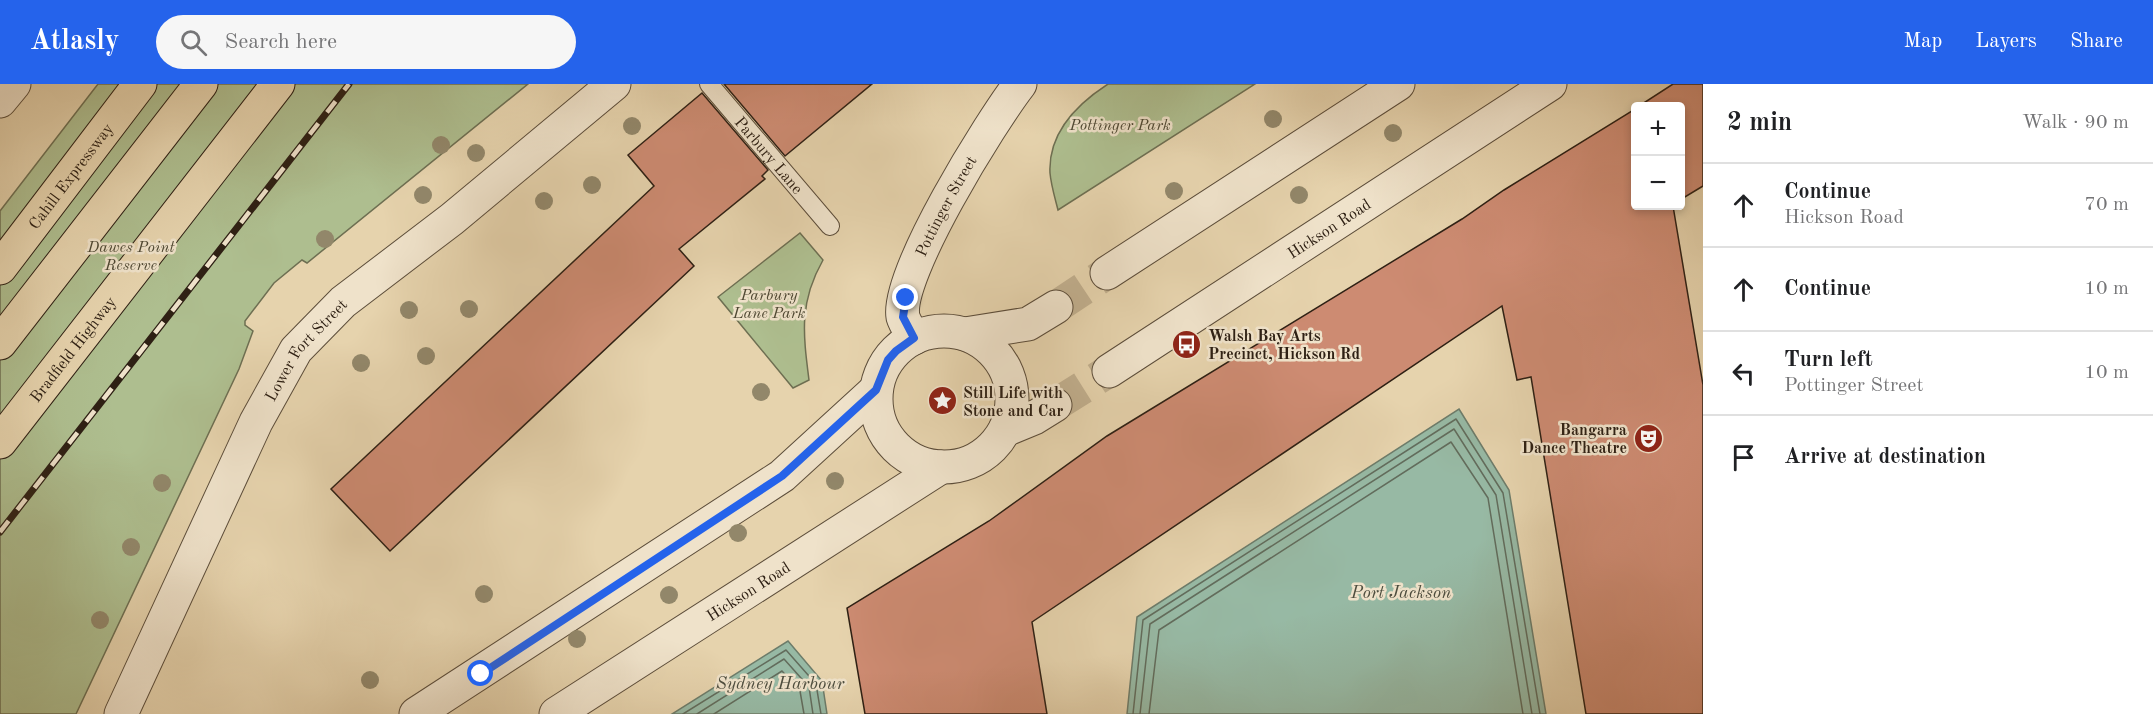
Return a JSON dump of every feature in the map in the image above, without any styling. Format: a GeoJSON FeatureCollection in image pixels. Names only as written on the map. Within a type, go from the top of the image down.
{"type":"FeatureCollection","features":[{"type":"Feature","properties":{"kind":"highway","name":"Cahill Expressway"},"geometry":{"type":"LineString","coordinates":[[0,268],[140,84]]}},
{"type":"Feature","properties":{"kind":"highway"},"geometry":{"type":"LineString","coordinates":[[0,343],[201,84]]}},
{"type":"Feature","properties":{"kind":"highway","name":"Bradfield Highway"},"geometry":{"type":"LineString","coordinates":[[0,442],[278,84]]}},
{"type":"Feature","properties":{"kind":"street"},"geometry":{"type":"LineString","coordinates":[[0,102],[14,84]]}},
{"type":"Feature","properties":{"kind":"street","name":"Lower Fort Street"},"geometry":{"type":"LineString","coordinates":[[121,714],[256,422],[296,350],[343,302],[452,219],[614,84]]}},
{"type":"Feature","properties":{"kind":"street","name":"Pottinger Street"},"geometry":{"type":"LineString","coordinates":[[914,338],[903,317],[906,298],[917,263],[933,227],[966,169],[1002,108],[1020,84]]}},
{"type":"Feature","properties":{"kind":"street"},"geometry":{"type":"LineString","coordinates":[[1107,273],[1398,84]]}},
{"type":"Feature","properties":{"kind":"street","name":"Hickson Road"},"geometry":{"type":"LineString","coordinates":[[1109,371],[1550,84]]}},
{"type":"Feature","properties":{"kind":"street"},"geometry":{"type":"LineString","coordinates":[[965,334],[994,353],[1010,382],[1011,415],[1005,430],[985,454],[957,466],[926,465],[911,459],[892,444],[880,423],[876,407],[876,390],[888,360],[914,338],[940,332],[965,334],[1028,324],[1056,307]]}},
{"type":"Feature","properties":{"kind":"street"},"geometry":{"type":"LineString","coordinates":[[416,714],[782,476],[876,390]]}},
{"type":"Feature","properties":{"kind":"street"},"geometry":{"type":"LineString","coordinates":[[1005,430],[1034,418],[1055,405]]}},
{"type":"Feature","properties":{"kind":"street","name":"Hickson Road"},"geometry":{"type":"LineString","coordinates":[[556,714],[941,467]]}},
{"type":"Feature","properties":{"kind":"lane","name":"Parbury Lane"},"geometry":{"type":"LineString","coordinates":[[709,84],[830,226]]}},
{"type":"Feature","properties":{"kind":"green space","name":"Dawes Point Reserve"},"geometry":{"type":"Polygon","coordinates":[[[98,84],[528,84],[307,263],[302,260],[274,283],[245,321],[245,325],[253,331],[239,369],[76,714],[0,714],[0,211],[98,84]]]}},
{"type":"Feature","properties":{"kind":"green space","name":"Pottinger Park"},"geometry":{"type":"Polygon","coordinates":[[[1108,84],[1255,84],[1058,210],[1050,173],[1054,145],[1059,133],[1075,110],[1108,84]]]}},
{"type":"Feature","properties":{"kind":"green space","name":"Parbury Lane Park"},"geometry":{"type":"Polygon","coordinates":[[[800,233],[823,260],[815,275],[806,304],[804,332],[809,380],[793,388],[718,297],[800,233]]]}},
{"type":"Feature","properties":{"kind":"water","name":"Port Jackson"},"geometry":{"type":"Polygon","coordinates":[[[1459,409],[1509,490],[1546,714],[1127,714],[1137,617],[1459,409]]]}},
{"type":"Feature","properties":{"kind":"water","name":"Sydney Harbour"},"geometry":{"type":"Polygon","coordinates":[[[788,641],[822,681],[827,714],[672,714],[788,641]]]}},
{"type":"Feature","properties":{"kind":"building"},"geometry":{"type":"Polygon","coordinates":[[[724,84],[872,84],[785,156],[724,84]]]}},
{"type":"Feature","properties":{"kind":"building"},"geometry":{"type":"Polygon","coordinates":[[[1673,84],[1703,84],[1703,186],[1685,197],[1685,102],[1645,102],[1673,84]]]}},
{"type":"Feature","properties":{"kind":"building"},"geometry":{"type":"Polygon","coordinates":[[[702,93],[768,170],[762,176],[765,179],[679,249],[694,266],[390,551],[331,489],[654,186],[628,155],[702,93]]]}},
{"type":"Feature","properties":{"kind":"building"},"geometry":{"type":"Polygon","coordinates":[[[1631,111],[1631,210],[1674,210],[1703,385],[1703,714],[1586,714],[1531,377],[1517,380],[1502,306],[1032,622],[1047,714],[865,714],[847,608],[989,521],[1107,436],[1462,219],[1504,190],[1631,111]]]}},
{"type":"Feature","properties":{"kind":"tunnel"},"geometry":{"type":"LineString","coordinates":[[1056,307],[1107,273]]}},
{"type":"Feature","properties":{"kind":"tunnel"},"geometry":{"type":"LineString","coordinates":[[1055,405],[1109,371]]}},
{"type":"Feature","properties":{"kind":"railway"},"geometry":{"type":"LineString","coordinates":[[0,532],[349,84]]}},
{"type":"Feature","properties":{"kind":"place","name":"Walsh Bay Arts Precinct, Hickson Rd"},"geometry":{"type":"Point","coordinates":[1187,344]}},
{"type":"Feature","properties":{"kind":"place","name":"Still Life with Stone and Car"},"geometry":{"type":"Point","coordinates":[942,401]}},
{"type":"Feature","properties":{"kind":"place","name":"Bangarra Dance Theatre"},"geometry":{"type":"Point","coordinates":[1648,438]}},
{"type":"Feature","properties":{"kind":"route"},"geometry":{"type":"LineString","coordinates":[[481,674],[782,476],[876,390],[882,369],[888,360],[904,344],[914,338],[903,317],[906,298]]}}]}
